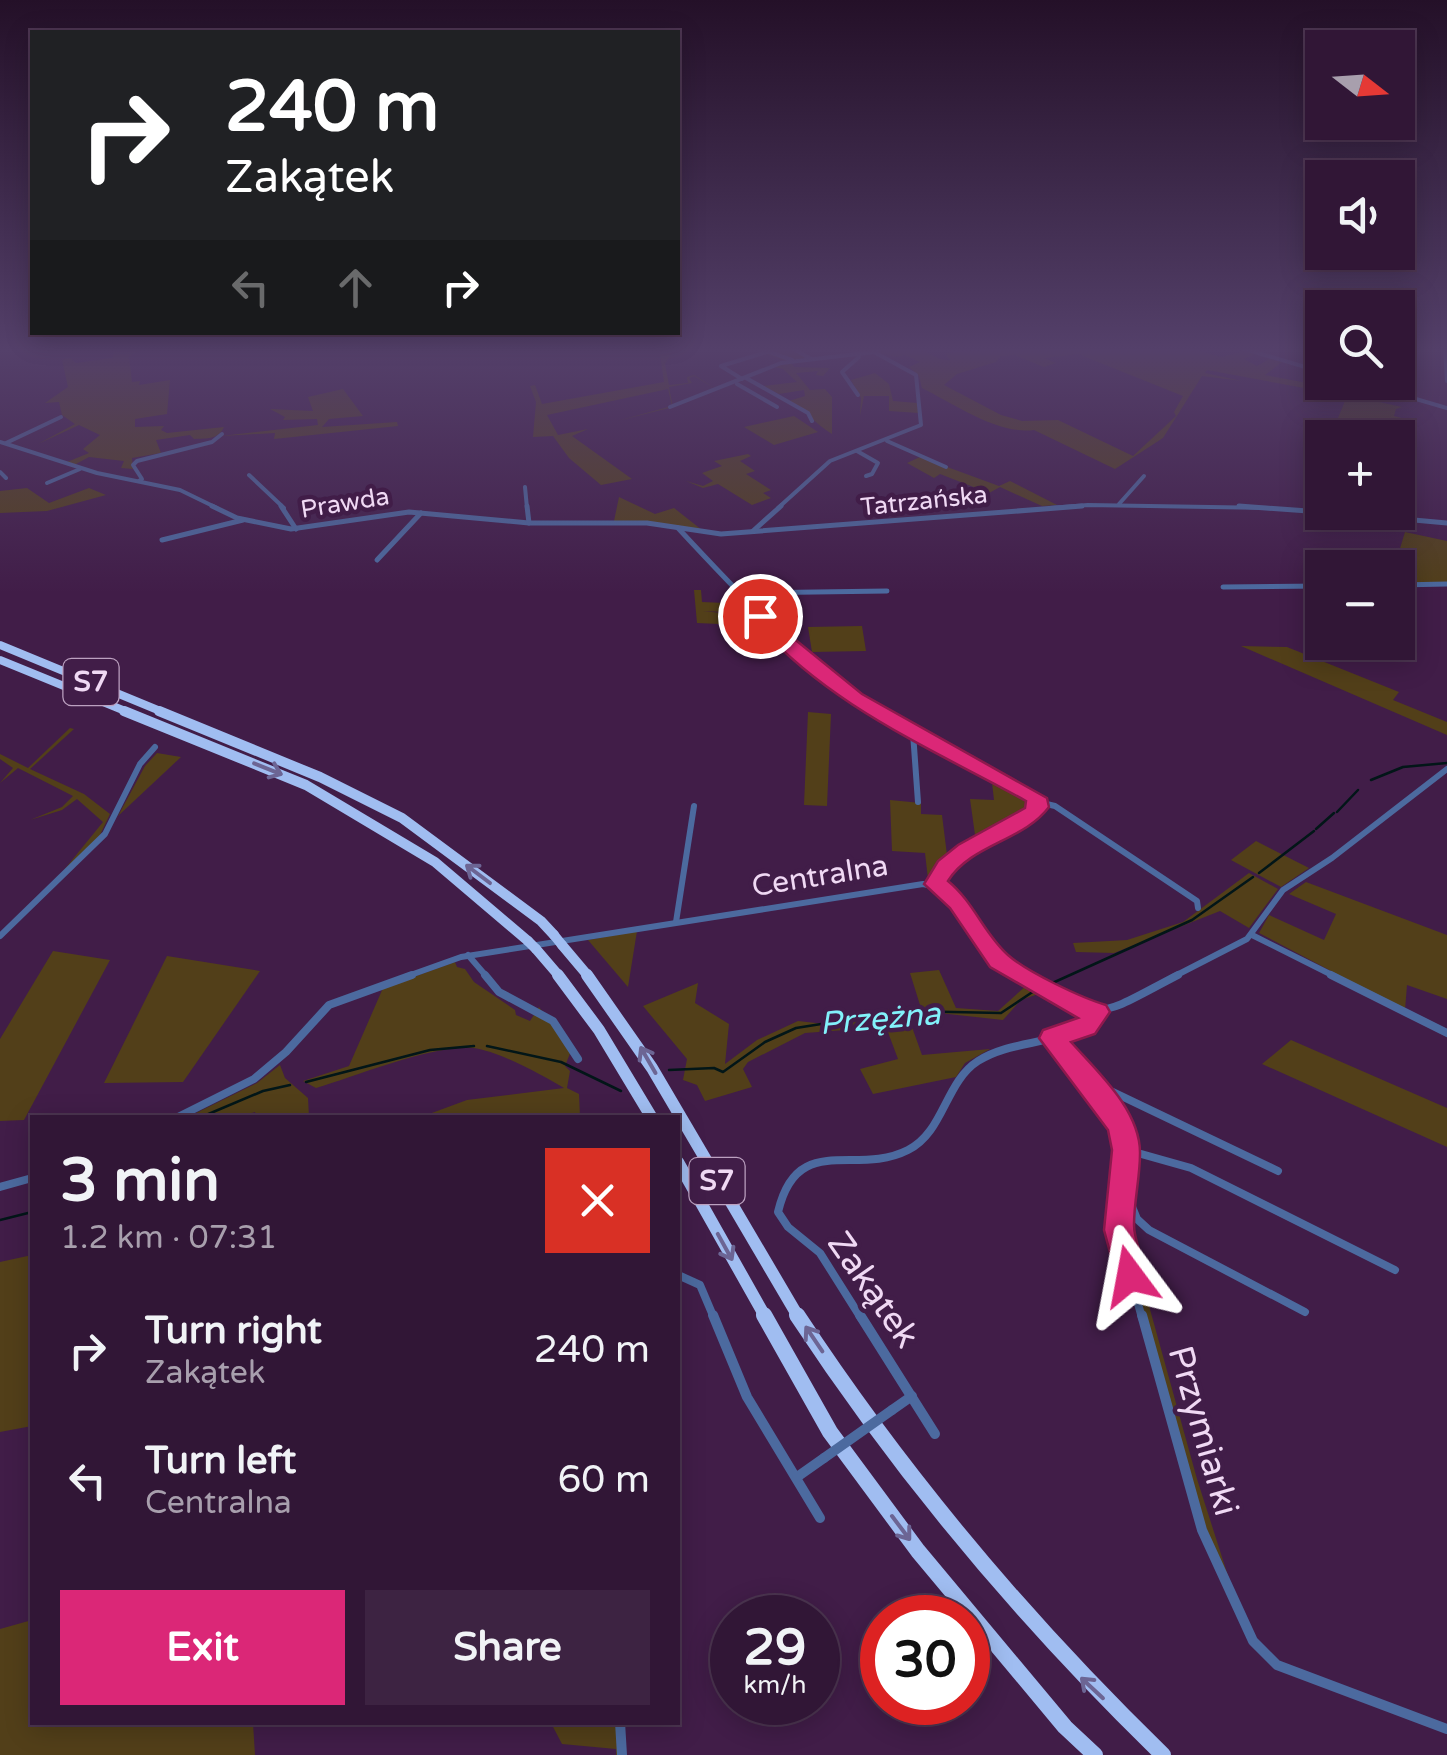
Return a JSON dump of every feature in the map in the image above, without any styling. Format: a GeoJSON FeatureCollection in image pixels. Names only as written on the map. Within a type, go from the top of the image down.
{"type":"FeatureCollection","features":[{"type":"Feature","properties":{"kind":"highway","name":"S7"},"geometry":{"type":"LineString","coordinates":[[0,645],[320,777],[402,818],[541,921],[589,975],[636,1040],[680,1115]]}},
{"type":"Feature","properties":{"kind":"highway","name":"S7"},"geometry":{"type":"LineString","coordinates":[[0,660],[306,785],[435,862],[532,945],[609,1043],[650,1115]]}},
{"type":"Feature","properties":{"kind":"highway","name":"S7"},"geometry":{"type":"LineString","coordinates":[[680,1116],[779,1286],[920,1490],[998,1587],[1069,1665],[1164,1755]]}},
{"type":"Feature","properties":{"kind":"highway","name":"S7"},"geometry":{"type":"LineString","coordinates":[[680,1166],[830,1432],[918,1551],[1065,1726],[1095,1755]]}},
{"type":"Feature","properties":{"kind":"street"},"geometry":{"type":"LineString","coordinates":[[1,443],[32,429]]}},
{"type":"Feature","properties":{"kind":"street"},"geometry":{"type":"LineString","coordinates":[[752,532],[830,460],[911,429]]}},
{"type":"Feature","properties":{"kind":"street"},"geometry":{"type":"LineString","coordinates":[[138,482],[142,479],[133,465],[137,462],[212,442],[222,434]]}},
{"type":"Feature","properties":{"kind":"street"},"geometry":{"type":"LineString","coordinates":[[886,440],[946,467]]}},
{"type":"Feature","properties":{"kind":"street","name":"Prawda"},"geometry":{"type":"LineString","coordinates":[[1,443],[81,468],[180,490],[244,520],[296,530],[422,512],[529,523]]}},
{"type":"Feature","properties":{"kind":"street"},"geometry":{"type":"LineString","coordinates":[[856,450],[878,462],[872,474],[866,476]]}},
{"type":"Feature","properties":{"kind":"street"},"geometry":{"type":"LineString","coordinates":[[47,483],[81,468]]}},
{"type":"Feature","properties":{"kind":"street"},"geometry":{"type":"LineString","coordinates":[[249,475],[283,508],[296,530],[286,534]]}},
{"type":"Feature","properties":{"kind":"street"},"geometry":{"type":"LineString","coordinates":[[1119,504],[1144,476]]}},
{"type":"Feature","properties":{"kind":"street"},"geometry":{"type":"LineString","coordinates":[[526,486],[529,523]]}},
{"type":"Feature","properties":{"kind":"street","name":"Tatrzańska"},"geometry":{"type":"LineString","coordinates":[[529,523],[630,522],[714,534],[1119,504],[1233,504],[1305,510]]}},
{"type":"Feature","properties":{"kind":"street"},"geometry":{"type":"LineString","coordinates":[[378,560],[422,512]]}},
{"type":"Feature","properties":{"kind":"street"},"geometry":{"type":"LineString","coordinates":[[162,540],[244,520]]}},
{"type":"Feature","properties":{"kind":"street","name":"Tatrzańska"},"geometry":{"type":"LineString","coordinates":[[1415,520],[1447,523]]}},
{"type":"Feature","properties":{"kind":"street"},"geometry":{"type":"LineString","coordinates":[[677,527],[742,593],[772,630],[838,685],[913,732],[1028,792],[1038,802],[1054,806],[1144,862],[1196,901],[1198,908]]}},
{"type":"Feature","properties":{"kind":"street"},"geometry":{"type":"LineString","coordinates":[[1415,584],[1447,584]]}},
{"type":"Feature","properties":{"kind":"street"},"geometry":{"type":"LineString","coordinates":[[1223,587],[1305,586]]}},
{"type":"Feature","properties":{"kind":"street"},"geometry":{"type":"LineString","coordinates":[[742,593],[887,591]]}},
{"type":"Feature","properties":{"kind":"street"},"geometry":{"type":"LineString","coordinates":[[913,732],[918,802]]}},
{"type":"Feature","properties":{"kind":"street"},"geometry":{"type":"LineString","coordinates":[[0,936],[106,834],[140,764],[155,747]]}},
{"type":"Feature","properties":{"kind":"street"},"geometry":{"type":"LineString","coordinates":[[1097,1012],[1109,1011],[1252,935],[1283,890],[1332,858],[1447,769]]}},
{"type":"Feature","properties":{"kind":"street"},"geometry":{"type":"LineString","coordinates":[[936,884],[946,866],[966,850],[1015,826],[1038,807],[1038,802]]}},
{"type":"Feature","properties":{"kind":"street"},"geometry":{"type":"LineString","coordinates":[[676,922],[694,806]]}},
{"type":"Feature","properties":{"kind":"street","name":"Centralna"},"geometry":{"type":"LineString","coordinates":[[182,1115],[254,1079],[330,1005],[468,955],[936,884],[958,902],[999,961],[1084,1010],[1097,1012]]}},
{"type":"Feature","properties":{"kind":"street"},"geometry":{"type":"LineString","coordinates":[[1252,935],[1447,1033]]}},
{"type":"Feature","properties":{"kind":"street"},"geometry":{"type":"LineString","coordinates":[[468,955],[499,992],[553,1021],[578,1059]]}},
{"type":"Feature","properties":{"kind":"street","name":"Zakątek"},"geometry":{"type":"LineString","coordinates":[[935,1434],[820,1253],[788,1227],[778,1212],[780,1188],[793,1172],[806,1166],[904,1152],[926,1134],[959,1080],[977,1061],[1026,1042],[1086,1027],[1097,1012]]}},
{"type":"Feature","properties":{"kind":"street","name":"Przymiarki"},"geometry":{"type":"LineString","coordinates":[[1052,1038],[1118,1118],[1126,1150],[1120,1240],[1202,1530],[1253,1641],[1277,1665],[1447,1730]]}},
{"type":"Feature","properties":{"kind":"street"},"geometry":{"type":"LineString","coordinates":[[1091,1082],[1278,1171]]}},
{"type":"Feature","properties":{"kind":"street"},"geometry":{"type":"LineString","coordinates":[[1126,1150],[1191,1168],[1395,1270]]}},
{"type":"Feature","properties":{"kind":"street"},"geometry":{"type":"LineString","coordinates":[[0,1187],[30,1179]]}},
{"type":"Feature","properties":{"kind":"street"},"geometry":{"type":"LineString","coordinates":[[1123,1186],[1137,1219],[1149,1230],[1304,1312]]}},
{"type":"Feature","properties":{"kind":"street"},"geometry":{"type":"LineString","coordinates":[[680,1276],[700,1286],[747,1397],[820,1518]]}},
{"type":"Feature","properties":{"kind":"street","name":"Zakątek"},"geometry":{"type":"LineString","coordinates":[[797,1477],[912,1396]]}},
{"type":"Feature","properties":{"kind":"street"},"geometry":{"type":"LineString","coordinates":[[620,1725],[622,1755]]}},
{"type":"Feature","properties":{"kind":"shaded area"},"geometry":{"type":"Polygon","coordinates":[[[87,429],[162,429],[167,433],[223,429],[208,438],[194,439],[190,435],[156,440],[161,453],[132,458],[133,469],[121,468],[124,461],[89,457],[74,465],[67,462],[89,453],[83,449],[100,435],[87,429]]]}},
{"type":"Feature","properties":{"kind":"shaded area"},"geometry":{"type":"Polygon","coordinates":[[[284,429],[370,429],[274,439],[275,433],[221,436],[284,429]]]}},
{"type":"Feature","properties":{"kind":"shaded area"},"geometry":{"type":"Polygon","coordinates":[[[534,429],[555,429],[558,435],[588,429],[572,436],[632,479],[601,485],[569,458],[553,436],[533,437],[534,429]]]}},
{"type":"Feature","properties":{"kind":"shaded area"},"geometry":{"type":"Polygon","coordinates":[[[747,429],[818,432],[774,445],[747,429]]]}},
{"type":"Feature","properties":{"kind":"shaded area"},"geometry":{"type":"Polygon","coordinates":[[[1012,429],[1077,429],[1133,456],[1162,429],[1169,429],[1163,438],[1115,469],[1034,430],[1012,429]]]}},
{"type":"Feature","properties":{"kind":"shaded area"},"geometry":{"type":"Polygon","coordinates":[[[751,456],[740,461],[755,471],[746,474],[771,490],[763,493],[771,498],[752,505],[718,484],[703,488],[686,481],[703,486],[713,481],[702,473],[722,466],[714,461],[751,456]]]}},
{"type":"Feature","properties":{"kind":"shaded area"},"geometry":{"type":"Polygon","coordinates":[[[920,457],[999,486],[1010,481],[1057,505],[1042,506],[1000,487],[989,493],[940,474],[934,478],[907,463],[920,457]]]}},
{"type":"Feature","properties":{"kind":"shaded area"},"geometry":{"type":"Polygon","coordinates":[[[27,488],[49,503],[89,488],[106,495],[47,511],[0,513],[0,491],[27,488]]]}},
{"type":"Feature","properties":{"kind":"shaded area"},"geometry":{"type":"Polygon","coordinates":[[[619,497],[655,514],[674,508],[702,530],[614,521],[619,497]]]}},
{"type":"Feature","properties":{"kind":"shaded area"},"geometry":{"type":"Polygon","coordinates":[[[1405,532],[1447,541],[1447,583],[1415,584],[1415,550],[1400,550],[1405,532]]]}},
{"type":"Feature","properties":{"kind":"shaded area"},"geometry":{"type":"Polygon","coordinates":[[[694,590],[701,590],[702,602],[725,603],[723,612],[703,611],[759,617],[765,626],[697,623],[694,590]]]}},
{"type":"Feature","properties":{"kind":"shaded area"},"geometry":{"type":"Polygon","coordinates":[[[862,626],[866,651],[812,652],[808,627],[862,626]]]}},
{"type":"Feature","properties":{"kind":"shaded area"},"geometry":{"type":"Polygon","coordinates":[[[1241,646],[1287,647],[1305,654],[1305,660],[1319,660],[1399,692],[1393,700],[1447,722],[1447,735],[1241,646]]]}},
{"type":"Feature","properties":{"kind":"shaded area"},"geometry":{"type":"Polygon","coordinates":[[[808,712],[831,714],[827,806],[804,805],[808,712]]]}},
{"type":"Feature","properties":{"kind":"shaded area"},"geometry":{"type":"Polygon","coordinates":[[[70,728],[74,729],[30,769],[84,794],[110,814],[100,835],[0,935],[64,870],[103,822],[77,799],[62,810],[30,820],[62,807],[73,796],[18,768],[0,783],[13,768],[0,759],[0,754],[28,768],[70,728]]]}},
{"type":"Feature","properties":{"kind":"shaded area"},"geometry":{"type":"Polygon","coordinates":[[[157,753],[181,757],[118,816],[145,766],[157,753]]]}},
{"type":"Feature","properties":{"kind":"shaded area"},"geometry":{"type":"Polygon","coordinates":[[[991,774],[1033,797],[1036,806],[976,842],[970,799],[994,800],[991,774]]]}},
{"type":"Feature","properties":{"kind":"shaded area"},"geometry":{"type":"Polygon","coordinates":[[[890,800],[921,803],[921,814],[942,815],[948,863],[928,879],[925,853],[892,851],[890,800]]]}},
{"type":"Feature","properties":{"kind":"shaded area"},"geometry":{"type":"Polygon","coordinates":[[[1256,841],[1309,868],[1281,887],[1231,860],[1256,841]]]}},
{"type":"Feature","properties":{"kind":"shaded area"},"geometry":{"type":"Polygon","coordinates":[[[1249,873],[1278,889],[1249,928],[1220,911],[1114,953],[1076,952],[1073,943],[1127,940],[1183,922],[1249,873]]]}},
{"type":"Feature","properties":{"kind":"shaded area"},"geometry":{"type":"Polygon","coordinates":[[[1306,882],[1447,935],[1447,999],[1407,985],[1405,1010],[1259,933],[1269,915],[1324,940],[1336,914],[1289,894],[1306,882]]]}},
{"type":"Feature","properties":{"kind":"shaded area"},"geometry":{"type":"Polygon","coordinates":[[[637,931],[628,987],[588,940],[637,931]]]}},
{"type":"Feature","properties":{"kind":"shaded area"},"geometry":{"type":"Polygon","coordinates":[[[53,951],[110,960],[24,1120],[0,1121],[0,1039],[53,951]]]}},
{"type":"Feature","properties":{"kind":"shaded area"},"geometry":{"type":"Polygon","coordinates":[[[167,956],[260,971],[183,1082],[104,1083],[167,956]]]}},
{"type":"Feature","properties":{"kind":"shaded area"},"geometry":{"type":"Polygon","coordinates":[[[455,962],[474,982],[515,1010],[516,1015],[530,1021],[539,1007],[571,1051],[565,1066],[570,1071],[567,1088],[579,1094],[580,1115],[426,1115],[467,1100],[564,1088],[507,1059],[473,1048],[417,1056],[316,1088],[303,1081],[349,1066],[383,988],[455,962]]]}},
{"type":"Feature","properties":{"kind":"shaded area"},"geometry":{"type":"Polygon","coordinates":[[[939,970],[956,1008],[998,1011],[1029,983],[1044,992],[1021,1000],[1003,1020],[930,1012],[908,1016],[922,1055],[990,1049],[965,1063],[956,1077],[873,1094],[860,1069],[898,1059],[886,1027],[805,1033],[748,1062],[743,1069],[752,1087],[705,1101],[697,1085],[683,1080],[687,1059],[643,1006],[698,983],[695,1003],[729,1024],[725,1064],[757,1040],[798,1021],[825,1024],[846,1016],[920,1005],[910,973],[939,970]]]}},
{"type":"Feature","properties":{"kind":"shaded area"},"geometry":{"type":"Polygon","coordinates":[[[1291,1040],[1447,1108],[1447,1147],[1262,1064],[1291,1040]]]}},
{"type":"Feature","properties":{"kind":"shaded area"},"geometry":{"type":"Polygon","coordinates":[[[280,1065],[285,1078],[308,1098],[309,1115],[192,1115],[257,1083],[280,1065]]]}},
{"type":"Feature","properties":{"kind":"shaded area"},"geometry":{"type":"Polygon","coordinates":[[[1125,1192],[1133,1248],[1230,1582],[1203,1522],[1123,1240],[1125,1192]]]}},
{"type":"Feature","properties":{"kind":"shaded area"},"geometry":{"type":"Polygon","coordinates":[[[30,1255],[30,1426],[0,1432],[0,1262],[30,1255]]]}},
{"type":"Feature","properties":{"kind":"shaded area"},"geometry":{"type":"Polygon","coordinates":[[[30,1621],[30,1725],[253,1725],[255,1755],[0,1755],[0,1629],[30,1621]]]}},
{"type":"Feature","properties":{"kind":"shaded area"},"geometry":{"type":"Polygon","coordinates":[[[552,1725],[624,1725],[626,1755],[616,1755],[616,1749],[562,1744],[552,1725]]]}},
{"type":"Feature","properties":{"kind":"waterway","name":"Przężna"},"geometry":{"type":"LineString","coordinates":[[1371,780],[1403,767],[1447,763]]}},
{"type":"Feature","properties":{"kind":"waterway","name":"Przężna"},"geometry":{"type":"LineString","coordinates":[[1337,812],[1358,790]]}},
{"type":"Feature","properties":{"kind":"waterway","name":"Przężna"},"geometry":{"type":"LineString","coordinates":[[1316,829],[1334,813]]}},
{"type":"Feature","properties":{"kind":"waterway","name":"Przężna"},"geometry":{"type":"LineString","coordinates":[[1259,873],[1314,831]]}},
{"type":"Feature","properties":{"kind":"waterway","name":"Przężna"},"geometry":{"type":"LineString","coordinates":[[1048,985],[1192,920],[1253,877]]}},
{"type":"Feature","properties":{"kind":"waterway","name":"Przężna"},"geometry":{"type":"LineString","coordinates":[[669,1070],[714,1068],[723,1072],[765,1042],[796,1028],[903,1011],[1001,1013],[1037,989]]}},
{"type":"Feature","properties":{"kind":"waterway","name":"Przężna"},"geometry":{"type":"LineString","coordinates":[[306,1082],[430,1050],[474,1046]]}},
{"type":"Feature","properties":{"kind":"waterway","name":"Przężna"},"geometry":{"type":"LineString","coordinates":[[487,1046],[561,1062],[621,1091]]}},
{"type":"Feature","properties":{"kind":"waterway","name":"Przężna"},"geometry":{"type":"LineString","coordinates":[[206,1115],[263,1091],[290,1085]]}},
{"type":"Feature","properties":{"kind":"waterway","name":"Przężna"},"geometry":{"type":"LineString","coordinates":[[0,1220],[30,1212]]}},
{"type":"Feature","properties":{"kind":"route"},"geometry":{"type":"LineString","coordinates":[[760,616],[784,641],[856,698],[1036,798],[1038,807],[1032,813],[1015,826],[966,850],[946,866],[936,884],[947,889],[958,902],[999,961],[1084,1010],[1097,1012],[1086,1027],[1052,1038],[1097,1089],[1122,1126],[1126,1150],[1119,1230],[1130,1276]]}}]}
